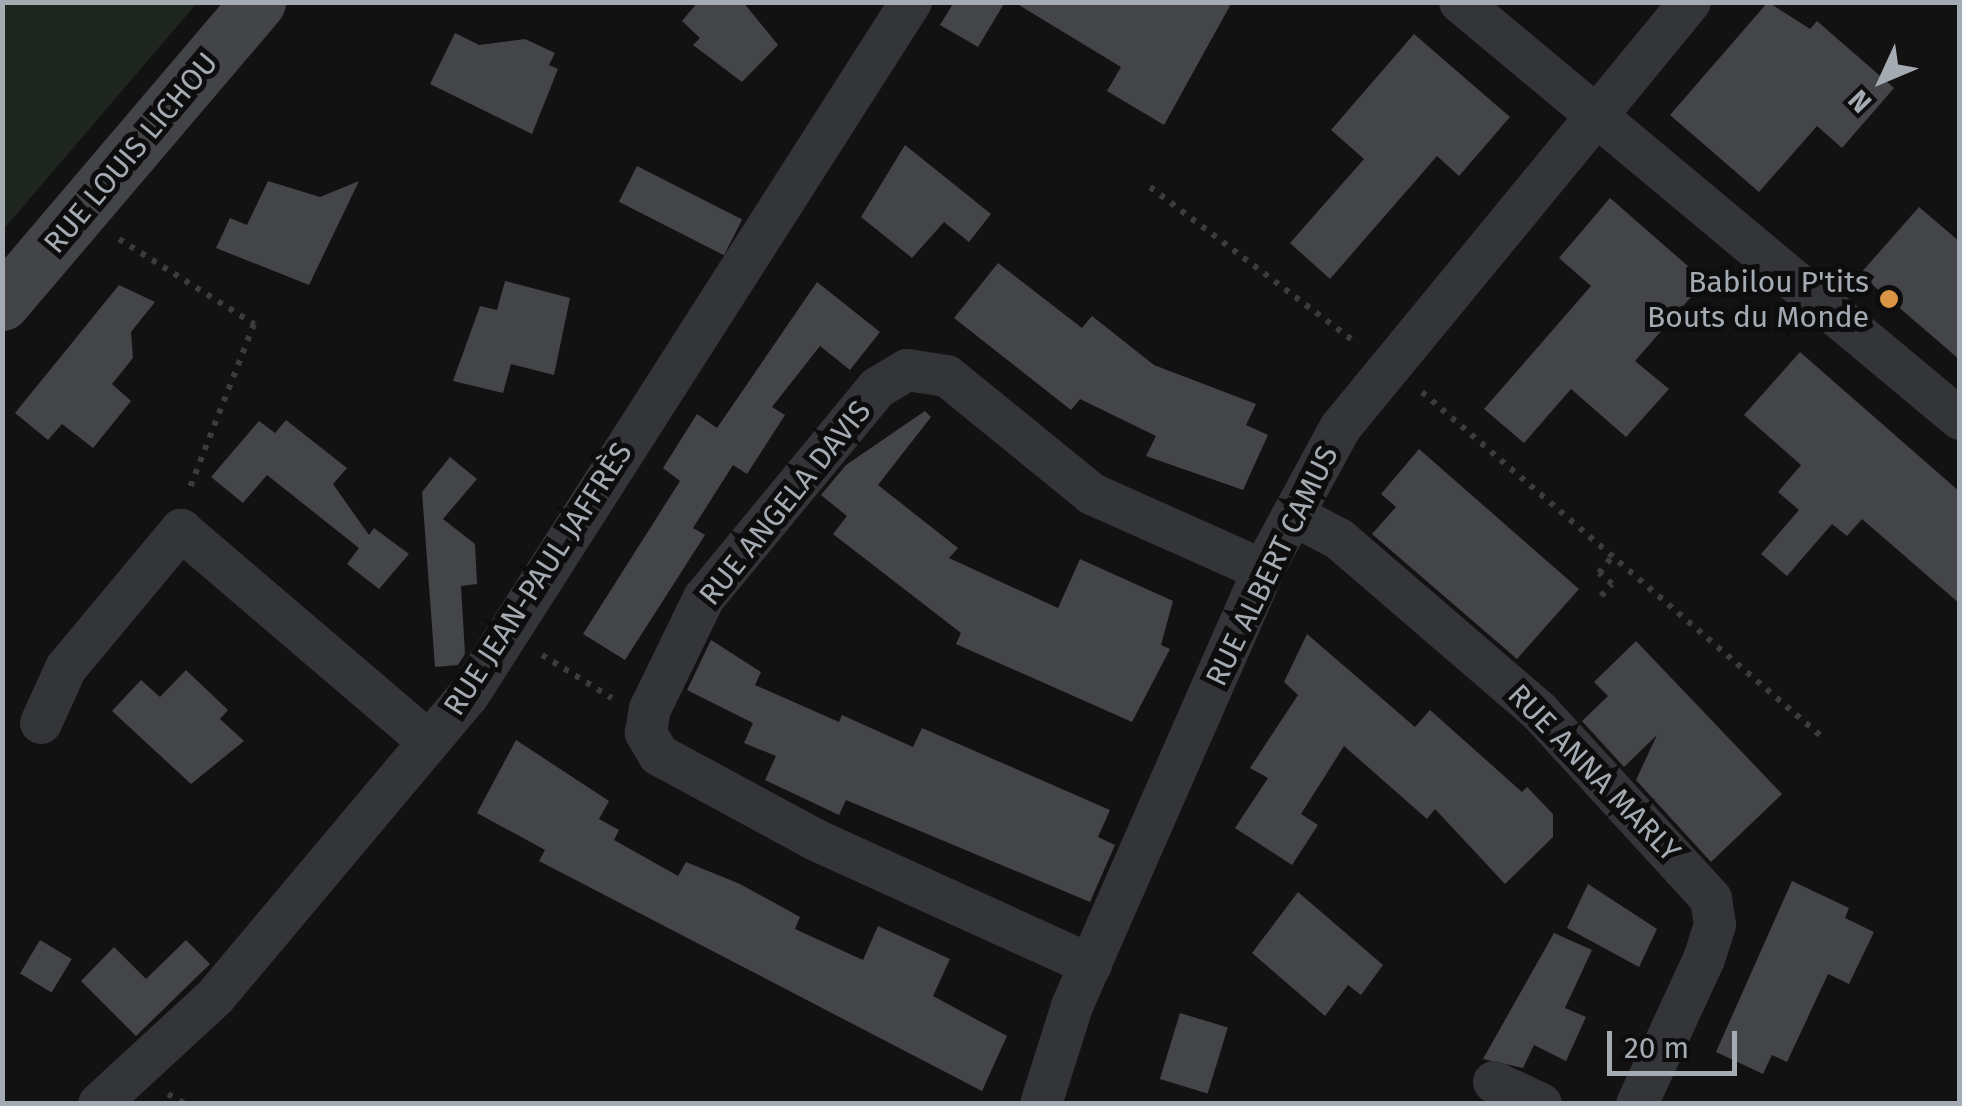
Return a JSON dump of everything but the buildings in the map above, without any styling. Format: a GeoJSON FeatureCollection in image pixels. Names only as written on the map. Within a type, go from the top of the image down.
{"type":"FeatureCollection","features":[{"type":"Feature","properties":{"kind":"main road","name":"RUE LOUIS LICHOU"},"geometry":{"type":"LineString","coordinates":[[2,304],[258,2]]}},
{"type":"Feature","properties":{"kind":"street","name":"RUE JEAN-PAUL JAFFRÈS"},"geometry":{"type":"LineString","coordinates":[[99,1104],[215,997],[429,742],[506,634],[911,2]]}},
{"type":"Feature","properties":{"kind":"street"},"geometry":{"type":"LineString","coordinates":[[1460,2],[1960,419]]}},
{"type":"Feature","properties":{"kind":"street","name":"RUE ALBERT CAMUS"},"geometry":{"type":"LineString","coordinates":[[1040,1104],[1090,965],[1263,570],[1297,517],[1340,428],[1602,117],[1690,2]]}},
{"type":"Feature","properties":{"kind":"street","name":"RUE ANGELA DAVIS"},"geometry":{"type":"LineString","coordinates":[[648,720],[704,598],[877,388],[908,370],[947,376],[1092,494],[1263,570]]}},
{"type":"Feature","properties":{"kind":"street","name":"RUE ANNA MARLY"},"geometry":{"type":"LineString","coordinates":[[1297,517],[1338,539],[1538,710],[1711,898],[1715,925],[1704,959],[1637,1104]]}},
{"type":"Feature","properties":{"kind":"street"},"geometry":{"type":"LineString","coordinates":[[42,723],[66,668],[181,530],[429,742]]}},
{"type":"Feature","properties":{"kind":"street"},"geometry":{"type":"LineString","coordinates":[[648,720],[659,754],[816,840],[1090,965]]}},
{"type":"Feature","properties":{"kind":"street"},"geometry":{"type":"LineString","coordinates":[[1494,1082],[1541,1104]]}},
{"type":"Feature","properties":{"kind":"path"},"geometry":{"type":"LineString","coordinates":[[1150,187],[1390,365],[1820,736]]}},
{"type":"Feature","properties":{"kind":"path"},"geometry":{"type":"LineString","coordinates":[[80,215],[254,324],[181,530]]}},
{"type":"Feature","properties":{"kind":"path"},"geometry":{"type":"LineString","coordinates":[[1601,596],[1612,584],[1599,573],[1613,556]]}},
{"type":"Feature","properties":{"kind":"path"},"geometry":{"type":"LineString","coordinates":[[506,634],[648,720]]}},
{"type":"Feature","properties":{"kind":"shaded area"},"geometry":{"type":"Polygon","coordinates":[[[2,3],[197,3],[3,230],[2,3]]]}},
{"type":"Feature","properties":{"kind":"place","name":"Babilou P'tits Bouts du Monde"},"geometry":{"type":"Point","coordinates":[1889,299]}}]}
